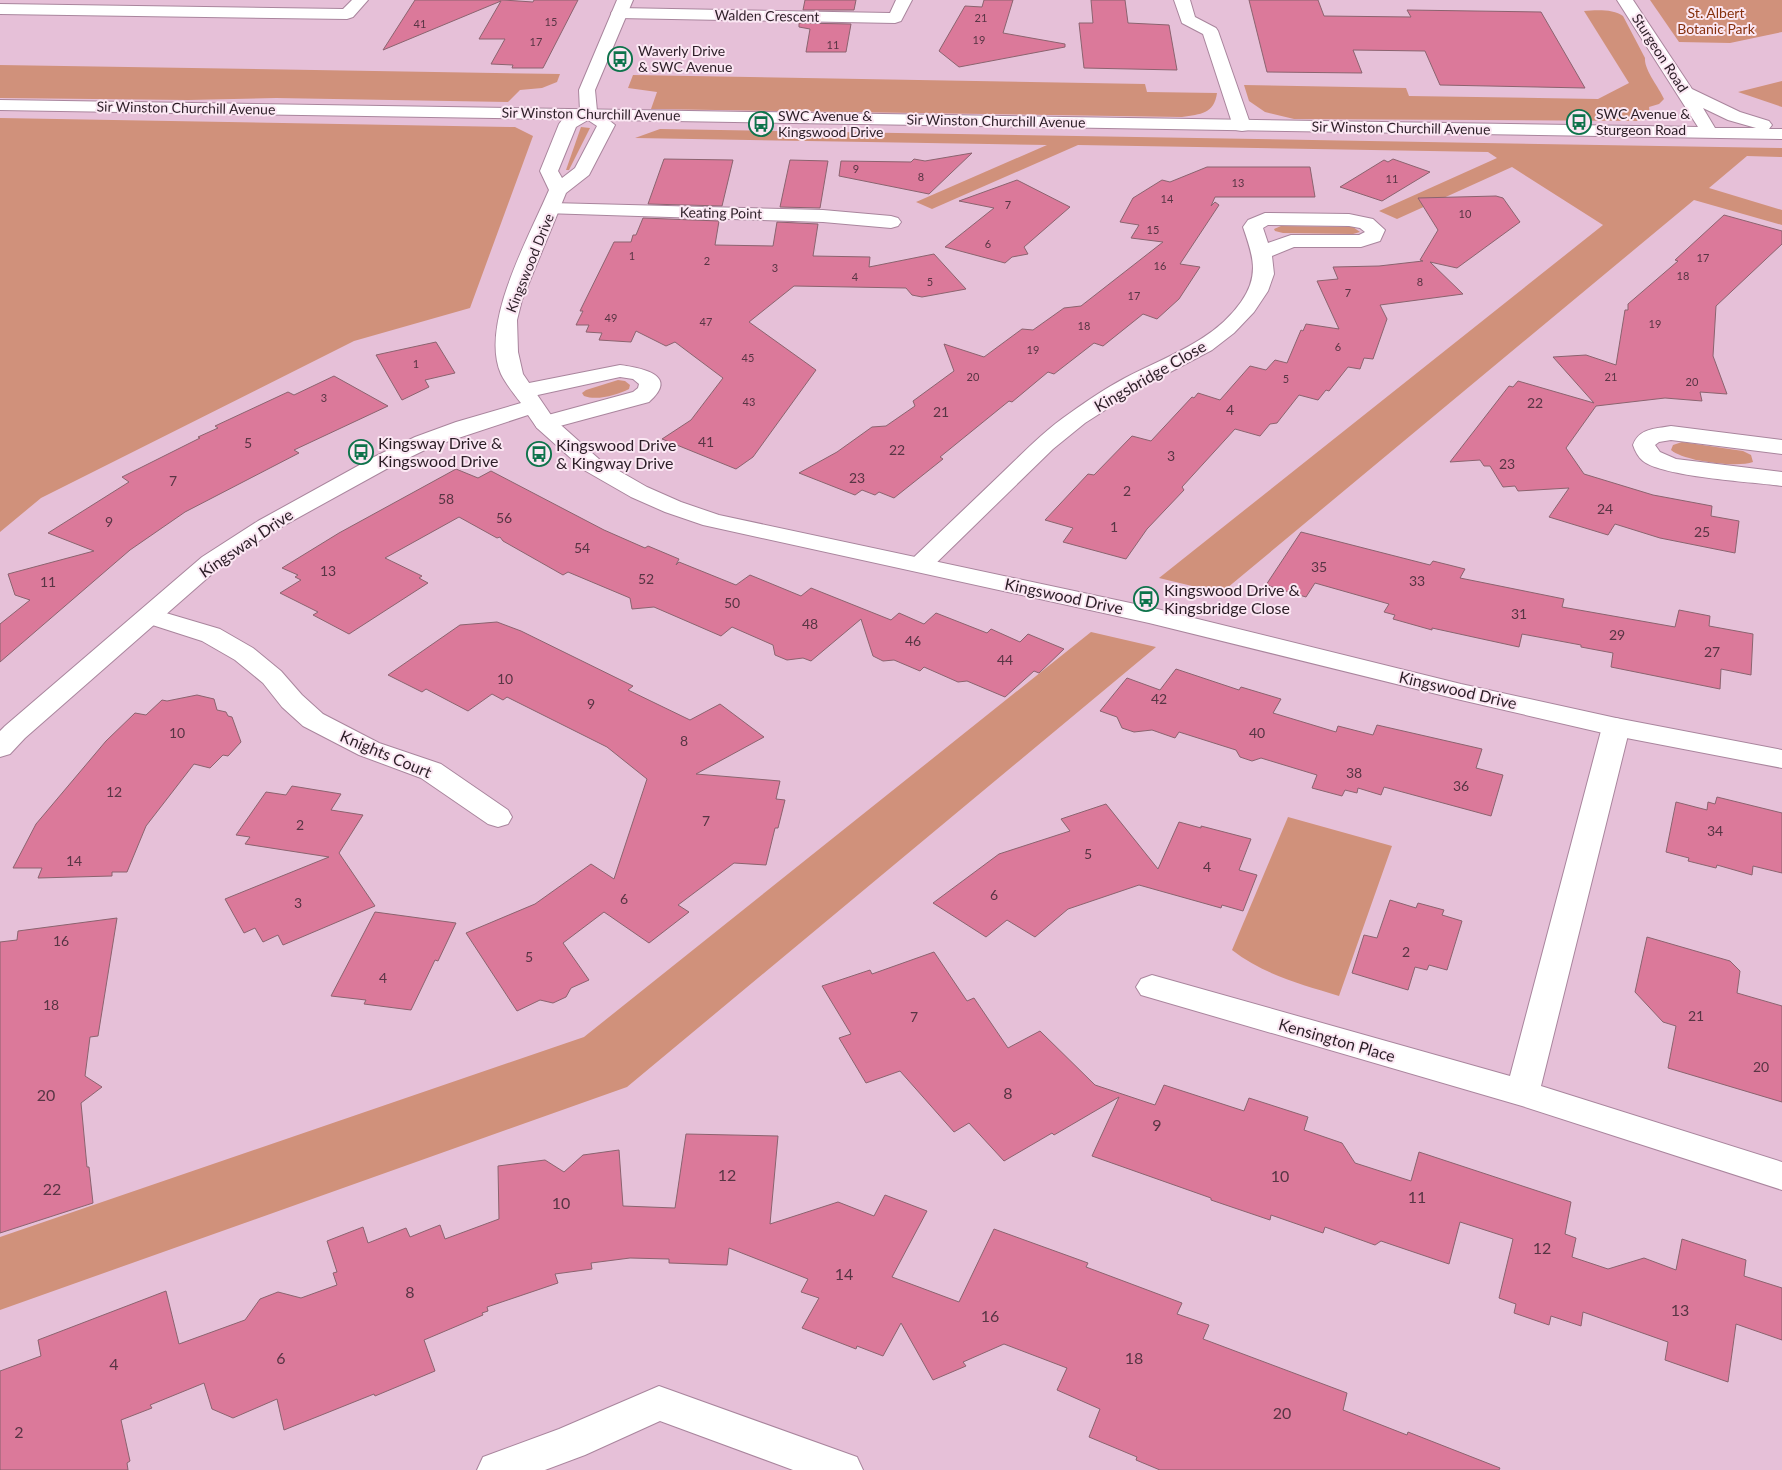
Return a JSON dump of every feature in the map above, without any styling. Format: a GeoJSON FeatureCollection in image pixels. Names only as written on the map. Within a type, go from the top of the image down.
{"type":"FeatureCollection","features":[{"type":"Feature","properties":{"kind":"street"},"geometry":{"type":"LineString","coordinates":[[0,9],[347,14],[360,0]]}},
{"type":"Feature","properties":{"kind":"street","name":"Walden Crescent"},"geometry":{"type":"LineString","coordinates":[[622,7],[895,18],[904,0]]}},
{"type":"Feature","properties":{"kind":"street"},"geometry":{"type":"LineString","coordinates":[[1182,0],[1188,20],[1210,31],[1242,126]]}},
{"type":"Feature","properties":{"kind":"street","name":"Sturgeon Road"},"geometry":{"type":"LineString","coordinates":[[1626,0],[1677,99],[1709,132]]}},
{"type":"Feature","properties":{"kind":"street"},"geometry":{"type":"LineString","coordinates":[[589,113],[568,124],[562,137],[549,171],[558,190],[583,171],[606,125],[589,113],[587,90],[622,7]]}},
{"type":"Feature","properties":{"kind":"street"},"geometry":{"type":"LineString","coordinates":[[1626,130],[1654,128],[1664,124],[1677,99],[1782,129]]}},
{"type":"Feature","properties":{"kind":"street","name":"Sir Winston Churchill Avenue"},"geometry":{"type":"LineString","coordinates":[[0,105],[589,113],[1242,126],[1626,130],[1782,134]]}},
{"type":"Feature","properties":{"kind":"street","name":"Kingswood Drive"},"geometry":{"type":"LineString","coordinates":[[558,190],[512,300],[507,320],[507,352],[512,374],[534,407],[592,466],[639,492],[673,507],[711,520],[752,530],[1149,615],[1461,692],[1616,726],[1782,759]]}},
{"type":"Feature","properties":{"kind":"street","name":"Keating Point"},"geometry":{"type":"LineString","coordinates":[[551,210],[823,216],[891,222]]}},
{"type":"Feature","properties":{"kind":"street","name":"Kingsbridge Close"},"geometry":{"type":"LineString","coordinates":[[920,565],[1045,444],[1077,418],[1130,384],[1204,346],[1227,329],[1247,308],[1258,290],[1264,274],[1262,252],[1253,227],[1255,224],[1265,219],[1349,220],[1366,223],[1375,230],[1373,237],[1361,241],[1291,241],[1262,252]]}},
{"type":"Feature","properties":{"kind":"street","name":"Kingsway Drive"},"geometry":{"type":"LineString","coordinates":[[0,748],[15,732],[211,562],[266,526],[424,442],[464,427],[534,407]]}},
{"type":"Feature","properties":{"kind":"street"},"geometry":{"type":"LineString","coordinates":[[1782,447],[1666,433],[1652,436],[1646,440],[1644,445],[1646,451],[1652,456],[1671,465],[1782,479]]}},
{"type":"Feature","properties":{"kind":"street","name":"Knights Court"},"geometry":{"type":"LineString","coordinates":[[149,616],[210,634],[244,654],[272,677],[292,701],[314,720],[369,749],[431,771],[498,816]]}},
{"type":"Feature","properties":{"kind":"street"},"geometry":{"type":"LineString","coordinates":[[1522,1093],[1607,768],[1616,726]]}},
{"type":"Feature","properties":{"kind":"street","name":"Kensington Place"},"geometry":{"type":"LineString","coordinates":[[1152,987],[1522,1093],[1782,1176]]}},
{"type":"Feature","properties":{"kind":"street"},"geometry":{"type":"LineString","coordinates":[[497,1470],[571,1442],[659,1403],[843,1470]]}},
{"type":"Feature","properties":{"kind":"green space","name":"St. Albert Botanic Park"},"geometry":{"type":"Polygon","coordinates":[[[1650,0],[1782,0],[1782,32],[1730,43],[1679,42],[1650,0]]]}},
{"type":"Feature","properties":{"kind":"green space"},"geometry":{"type":"Polygon","coordinates":[[[1584,11],[1610,11],[1623,16],[1645,58],[1649,73],[1664,99],[1659,104],[1649,107],[1650,118],[1643,121],[1294,119],[1265,112],[1249,101],[1244,85],[1406,88],[1409,96],[1598,99],[1629,83],[1584,11]]]}},
{"type":"Feature","properties":{"kind":"green space"},"geometry":{"type":"Polygon","coordinates":[[[0,65],[560,74],[557,82],[542,88],[520,90],[508,102],[276,98],[188,100],[0,98],[0,65]]]}},
{"type":"Feature","properties":{"kind":"green space"},"geometry":{"type":"Polygon","coordinates":[[[633,75],[1145,84],[1147,92],[1217,93],[1213,105],[1206,112],[1182,117],[651,109],[657,92],[628,88],[633,75]]]}},
{"type":"Feature","properties":{"kind":"green space"},"geometry":{"type":"Polygon","coordinates":[[[1782,81],[1782,107],[1738,92],[1782,81]]]}},
{"type":"Feature","properties":{"kind":"green space"},"geometry":{"type":"Polygon","coordinates":[[[0,118],[515,127],[533,136],[470,308],[354,341],[41,498],[0,532],[0,118]]]}},
{"type":"Feature","properties":{"kind":"green space"},"geometry":{"type":"Polygon","coordinates":[[[581,127],[590,128],[569,170],[566,170],[581,127]]]}},
{"type":"Feature","properties":{"kind":"green space"},"geometry":{"type":"Polygon","coordinates":[[[660,129],[1782,148],[1782,157],[1747,156],[1709,188],[1782,210],[1782,225],[1694,200],[1221,593],[1159,578],[1603,225],[1512,167],[1397,219],[1379,211],[1497,158],[1488,152],[1078,145],[932,209],[916,202],[1047,145],[635,138],[660,129]]]}},
{"type":"Feature","properties":{"kind":"green space"},"geometry":{"type":"Polygon","coordinates":[[[1281,226],[1353,227],[1360,232],[1353,234],[1283,233],[1275,231],[1274,229],[1281,226]]]}},
{"type":"Feature","properties":{"kind":"green space"},"geometry":{"type":"Polygon","coordinates":[[[618,380],[625,381],[630,385],[629,389],[601,398],[584,396],[582,393],[586,390],[618,380]]]}},
{"type":"Feature","properties":{"kind":"green space"},"geometry":{"type":"Polygon","coordinates":[[[1682,442],[1743,451],[1751,455],[1753,462],[1723,464],[1698,460],[1677,454],[1671,450],[1673,445],[1682,442]]]}},
{"type":"Feature","properties":{"kind":"green space"},"geometry":{"type":"Polygon","coordinates":[[[1091,632],[1156,647],[627,1087],[0,1310],[0,1237],[584,1037],[1091,632]]]}},
{"type":"Feature","properties":{"kind":"green space"},"geometry":{"type":"Polygon","coordinates":[[[1288,817],[1392,846],[1339,996],[1297,983],[1270,972],[1244,959],[1232,950],[1288,817]]]}},
{"type":"Feature","properties":{"kind":"building"},"geometry":{"type":"Polygon","coordinates":[[[415,0],[503,0],[533,2],[534,0],[578,0],[543,68],[512,68],[513,65],[491,64],[505,39],[479,39],[501,1],[383,50],[415,0]]]}},
{"type":"Feature","properties":{"kind":"building"},"geometry":{"type":"Polygon","coordinates":[[[805,0],[856,0],[854,10],[803,10],[805,0]]]}},
{"type":"Feature","properties":{"kind":"building"},"geometry":{"type":"Polygon","coordinates":[[[984,0],[1013,0],[1003,33],[1065,44],[1065,47],[959,67],[939,51],[965,6],[982,7],[984,0]]]}},
{"type":"Feature","properties":{"kind":"building"},"geometry":{"type":"Polygon","coordinates":[[[1091,0],[1125,0],[1128,23],[1169,25],[1177,70],[1084,68],[1079,23],[1093,23],[1091,0]]]}},
{"type":"Feature","properties":{"kind":"building"},"geometry":{"type":"Polygon","coordinates":[[[1249,0],[1318,0],[1324,16],[1411,17],[1407,10],[1541,12],[1585,88],[1440,85],[1425,51],[1353,50],[1362,73],[1267,72],[1249,0]]]}},
{"type":"Feature","properties":{"kind":"building"},"geometry":{"type":"Polygon","coordinates":[[[799,23],[851,24],[846,52],[806,52],[810,29],[799,27],[799,23]]]}},
{"type":"Feature","properties":{"kind":"building"},"geometry":{"type":"Polygon","coordinates":[[[972,153],[929,194],[839,176],[841,161],[911,162],[914,159],[925,161],[972,153]]]}},
{"type":"Feature","properties":{"kind":"building"},"geometry":{"type":"Polygon","coordinates":[[[664,159],[733,160],[722,206],[648,204],[664,159]]]}},
{"type":"Feature","properties":{"kind":"building"},"geometry":{"type":"Polygon","coordinates":[[[1393,159],[1430,172],[1382,201],[1340,187],[1384,160],[1388,162],[1393,159]]]}},
{"type":"Feature","properties":{"kind":"building"},"geometry":{"type":"Polygon","coordinates":[[[790,160],[828,161],[820,208],[780,207],[790,160]]]}},
{"type":"Feature","properties":{"kind":"building"},"geometry":{"type":"Polygon","coordinates":[[[1207,167],[1310,167],[1315,197],[1215,197],[1211,206],[1215,202],[1219,205],[1180,264],[1200,267],[1179,299],[1157,319],[1143,314],[1103,346],[1094,343],[1054,374],[1048,372],[940,457],[943,459],[894,498],[879,492],[875,495],[862,490],[855,495],[799,473],[837,452],[872,427],[886,426],[915,406],[913,401],[954,371],[944,344],[984,357],[1022,329],[1033,330],[1064,308],[1081,306],[1163,242],[1131,238],[1139,225],[1120,222],[1133,198],[1162,180],[1170,182],[1207,167]]]}},
{"type":"Feature","properties":{"kind":"building"},"geometry":{"type":"Polygon","coordinates":[[[1017,180],[1070,207],[1024,247],[1028,254],[1012,257],[1005,263],[945,247],[994,208],[959,201],[1017,180]]]}},
{"type":"Feature","properties":{"kind":"building"},"geometry":{"type":"Polygon","coordinates":[[[1496,196],[1503,198],[1520,222],[1457,268],[1430,262],[1463,294],[1380,305],[1387,319],[1373,359],[1364,358],[1360,369],[1348,367],[1329,391],[1326,390],[1318,400],[1299,395],[1277,423],[1270,424],[1260,436],[1235,429],[1182,487],[1184,490],[1147,529],[1126,559],[1063,542],[1073,528],[1045,520],[1088,474],[1094,475],[1132,436],[1151,441],[1198,393],[1220,400],[1250,366],[1266,370],[1275,360],[1287,363],[1301,330],[1303,331],[1306,324],[1339,329],[1317,281],[1338,279],[1333,267],[1379,266],[1423,261],[1420,260],[1438,230],[1418,198],[1496,196]]]}},
{"type":"Feature","properties":{"kind":"building"},"geometry":{"type":"Polygon","coordinates":[[[1724,215],[1782,231],[1782,244],[1716,306],[1713,356],[1727,394],[1700,392],[1702,401],[1665,398],[1596,406],[1566,448],[1584,474],[1653,495],[1712,506],[1711,516],[1739,521],[1735,553],[1660,538],[1615,524],[1608,535],[1549,517],[1569,488],[1518,491],[1515,486],[1503,487],[1490,466],[1484,466],[1480,460],[1450,462],[1509,386],[1513,387],[1518,381],[1594,403],[1553,357],[1586,355],[1616,365],[1625,310],[1628,310],[1628,304],[1678,261],[1675,260],[1724,215]]]}},
{"type":"Feature","properties":{"kind":"building"},"geometry":{"type":"Polygon","coordinates":[[[643,218],[719,221],[715,245],[773,246],[777,222],[818,224],[813,256],[870,257],[869,267],[934,254],[966,289],[922,297],[912,295],[906,288],[794,286],[749,322],[816,370],[753,457],[736,469],[662,439],[691,420],[723,378],[675,342],[666,346],[636,331],[631,342],[599,340],[602,333],[586,332],[589,325],[576,325],[583,311],[580,311],[614,242],[631,242],[643,218]]]}},
{"type":"Feature","properties":{"kind":"building"},"geometry":{"type":"Polygon","coordinates":[[[436,342],[455,373],[425,380],[429,387],[402,400],[376,355],[436,342]]]}},
{"type":"Feature","properties":{"kind":"building"},"geometry":{"type":"Polygon","coordinates":[[[334,376],[388,406],[294,450],[299,453],[185,512],[130,550],[0,662],[0,624],[30,600],[15,595],[8,574],[94,551],[48,533],[129,482],[122,477],[218,428],[215,426],[288,392],[294,395],[334,376]]]}},
{"type":"Feature","properties":{"kind":"building"},"geometry":{"type":"Polygon","coordinates":[[[456,469],[478,478],[491,471],[604,530],[645,548],[648,546],[679,559],[676,565],[679,562],[736,585],[750,575],[801,596],[811,588],[891,620],[899,613],[924,624],[936,613],[987,633],[991,629],[1020,642],[1028,634],[1064,649],[1039,673],[1034,671],[1005,697],[967,681],[958,682],[924,667],[920,671],[894,660],[883,661],[873,656],[861,619],[811,661],[803,658],[787,660],[775,655],[773,645],[732,627],[721,636],[654,607],[632,609],[630,598],[568,572],[563,575],[503,541],[500,537],[497,538],[459,517],[385,558],[422,576],[419,578],[428,583],[349,634],[313,615],[318,612],[280,593],[301,580],[295,577],[298,575],[282,568],[339,533],[456,469]]]}},
{"type":"Feature","properties":{"kind":"building"},"geometry":{"type":"Polygon","coordinates":[[[1301,532],[1430,565],[1433,561],[1465,569],[1460,578],[1564,599],[1562,607],[1675,627],[1679,610],[1710,616],[1709,626],[1753,634],[1751,675],[1721,669],[1720,689],[1611,667],[1613,653],[1581,647],[1581,645],[1522,634],[1519,647],[1432,628],[1432,630],[1393,619],[1395,615],[1384,612],[1389,604],[1315,583],[1306,597],[1266,585],[1301,532]]]}},
{"type":"Feature","properties":{"kind":"building"},"geometry":{"type":"Polygon","coordinates":[[[497,622],[521,631],[633,686],[628,690],[690,720],[720,704],[764,737],[696,774],[780,781],[776,799],[785,800],[778,828],[775,828],[766,865],[734,863],[678,905],[689,912],[649,943],[604,912],[563,943],[589,980],[571,988],[566,997],[553,1003],[540,1000],[517,1011],[466,933],[535,904],[591,864],[614,879],[647,779],[607,747],[507,697],[503,700],[492,694],[468,711],[426,689],[422,692],[388,675],[460,625],[497,622]]]}},
{"type":"Feature","properties":{"kind":"building"},"geometry":{"type":"Polygon","coordinates":[[[1176,669],[1239,690],[1241,687],[1281,699],[1273,713],[1336,732],[1338,726],[1373,735],[1377,725],[1482,749],[1476,768],[1503,775],[1491,816],[1384,787],[1381,795],[1358,788],[1357,793],[1345,790],[1342,796],[1312,788],[1317,775],[1261,758],[1252,761],[1240,757],[1236,750],[1179,732],[1175,738],[1152,730],[1134,732],[1122,728],[1117,717],[1100,711],[1127,678],[1160,690],[1176,669]]]}},
{"type":"Feature","properties":{"kind":"building"},"geometry":{"type":"Polygon","coordinates":[[[197,695],[214,699],[217,710],[226,712],[228,716],[232,717],[241,742],[228,756],[223,755],[210,768],[194,764],[146,826],[127,872],[112,872],[112,876],[38,878],[42,868],[13,868],[36,824],[106,741],[135,713],[146,715],[162,700],[167,701],[197,695]]]}},
{"type":"Feature","properties":{"kind":"building"},"geometry":{"type":"Polygon","coordinates":[[[292,786],[341,794],[331,810],[363,815],[339,853],[375,906],[283,945],[278,935],[263,942],[255,928],[244,933],[225,899],[329,857],[245,844],[250,837],[236,835],[266,792],[286,795],[292,786]]]}},
{"type":"Feature","properties":{"kind":"building"},"geometry":{"type":"Polygon","coordinates":[[[1717,797],[1782,813],[1782,873],[1753,866],[1752,875],[1717,865],[1716,868],[1688,861],[1689,858],[1666,852],[1676,802],[1707,810],[1708,802],[1715,804],[1717,797]]]}},
{"type":"Feature","properties":{"kind":"building"},"geometry":{"type":"Polygon","coordinates":[[[1106,804],[1158,869],[1179,822],[1251,839],[1239,870],[1257,875],[1243,911],[1222,905],[1221,908],[1139,885],[1068,909],[1035,937],[1007,920],[986,937],[933,903],[999,854],[1070,831],[1061,819],[1106,804]]]}},
{"type":"Feature","properties":{"kind":"building"},"geometry":{"type":"Polygon","coordinates":[[[1390,900],[1416,908],[1418,903],[1444,910],[1442,915],[1462,921],[1447,970],[1429,965],[1427,970],[1415,967],[1408,990],[1352,973],[1364,935],[1377,938],[1390,900]]]}},
{"type":"Feature","properties":{"kind":"building"},"geometry":{"type":"Polygon","coordinates":[[[375,912],[456,923],[438,961],[435,960],[411,1010],[364,1004],[366,1000],[331,996],[375,912]]]}},
{"type":"Feature","properties":{"kind":"building"},"geometry":{"type":"Polygon","coordinates":[[[117,918],[98,1036],[90,1037],[85,1076],[102,1087],[81,1103],[87,1167],[89,1167],[93,1203],[0,1233],[0,942],[17,940],[18,931],[117,918]]]}},
{"type":"Feature","properties":{"kind":"building"},"geometry":{"type":"Polygon","coordinates":[[[1647,937],[1730,961],[1740,971],[1737,993],[1782,1006],[1782,1102],[1668,1068],[1676,1026],[1663,1022],[1635,992],[1647,937]]]}},
{"type":"Feature","properties":{"kind":"building"},"geometry":{"type":"Polygon","coordinates":[[[934,952],[967,1001],[974,998],[1008,1048],[1040,1031],[1095,1085],[1155,1105],[1164,1085],[1244,1111],[1249,1098],[1308,1117],[1304,1130],[1342,1143],[1355,1163],[1411,1181],[1419,1152],[1571,1202],[1565,1234],[1576,1238],[1572,1257],[1608,1269],[1644,1258],[1676,1270],[1682,1239],[1746,1260],[1744,1276],[1782,1288],[1782,1340],[1736,1324],[1728,1382],[1665,1360],[1668,1342],[1583,1312],[1581,1326],[1551,1316],[1549,1325],[1514,1313],[1516,1304],[1499,1298],[1513,1239],[1460,1222],[1449,1264],[1381,1241],[1375,1245],[1325,1227],[1323,1233],[1271,1215],[1270,1220],[1092,1156],[1119,1097],[1054,1135],[1052,1133],[1004,1161],[969,1123],[954,1132],[900,1071],[866,1083],[839,1038],[851,1034],[822,986],[870,970],[872,974],[934,952]]]}},
{"type":"Feature","properties":{"kind":"building"},"geometry":{"type":"Polygon","coordinates":[[[686,1134],[778,1136],[770,1224],[838,1202],[874,1216],[885,1195],[927,1211],[892,1277],[959,1302],[994,1229],[1088,1263],[1086,1267],[1182,1303],[1177,1314],[1209,1325],[1203,1339],[1347,1393],[1343,1410],[1407,1435],[1408,1432],[1500,1468],[1499,1470],[1160,1470],[1136,1460],[1137,1457],[1089,1437],[1100,1409],[1057,1390],[1067,1368],[1004,1344],[963,1362],[966,1366],[933,1380],[901,1323],[883,1356],[857,1346],[856,1349],[802,1328],[819,1298],[801,1292],[808,1279],[729,1248],[727,1265],[669,1263],[669,1259],[630,1258],[591,1263],[592,1269],[555,1274],[558,1283],[487,1307],[488,1311],[482,1313],[483,1315],[424,1340],[435,1371],[284,1430],[277,1399],[233,1418],[212,1409],[204,1383],[150,1405],[152,1408],[121,1420],[130,1461],[127,1463],[128,1470],[0,1470],[0,1371],[41,1356],[38,1340],[166,1291],[179,1344],[245,1320],[260,1299],[278,1292],[301,1298],[337,1285],[333,1273],[337,1272],[327,1241],[363,1227],[368,1243],[406,1228],[410,1237],[440,1225],[445,1239],[499,1219],[498,1166],[545,1160],[564,1172],[583,1155],[619,1150],[623,1206],[675,1208],[686,1134]]]}},
{"type":"Feature","properties":{"kind":"place","name":"Waverly Drive & SWC Avenue"},"geometry":{"type":"Point","coordinates":[620,59]}},
{"type":"Feature","properties":{"kind":"place","name":"SWC Avenue & Sturgeon Road"},"geometry":{"type":"Point","coordinates":[1579,122]}},
{"type":"Feature","properties":{"kind":"place","name":"SWC Avenue & Kingswood Drive"},"geometry":{"type":"Point","coordinates":[761,124]}},
{"type":"Feature","properties":{"kind":"place","name":"Kingsway Drive & Kingswood Drive"},"geometry":{"type":"Point","coordinates":[361,452]}},
{"type":"Feature","properties":{"kind":"place","name":"Kingswood Drive & Kingway Drive"},"geometry":{"type":"Point","coordinates":[539,454]}},
{"type":"Feature","properties":{"kind":"place","name":"Kingswood Drive & Kingsbridge Close"},"geometry":{"type":"Point","coordinates":[1146,599]}}]}
